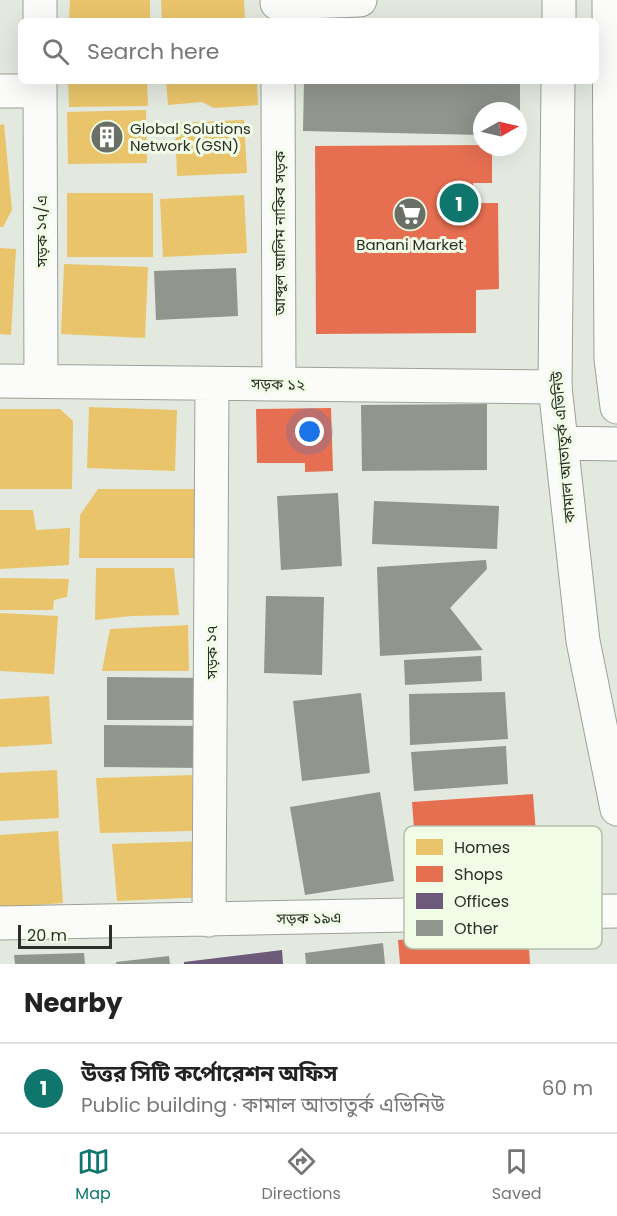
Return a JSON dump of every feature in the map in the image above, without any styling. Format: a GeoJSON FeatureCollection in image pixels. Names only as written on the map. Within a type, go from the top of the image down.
{"type":"FeatureCollection","features":[{"type":"Feature","properties":{"kind":"street"},"geometry":{"type":"LineString","coordinates":[[40,0],[40,18]]}},
{"type":"Feature","properties":{"kind":"street"},"geometry":{"type":"LineString","coordinates":[[278,8],[360,0]]}},
{"type":"Feature","properties":{"kind":"street"},"geometry":{"type":"LineString","coordinates":[[543,0],[560,0],[559,18]]}},
{"type":"Feature","properties":{"kind":"street"},"geometry":{"type":"LineString","coordinates":[[609,0],[611,359],[617,407]]}},
{"type":"Feature","properties":{"kind":"street","name":"আব্দুল আলিম নাকিব সড়ক"},"geometry":{"type":"LineString","coordinates":[[278,84],[279,384]]}},
{"type":"Feature","properties":{"kind":"street","name":"কামাল আতাতুর্ক এভিনিউ"},"geometry":{"type":"LineString","coordinates":[[558,84],[555,387],[582,641],[617,809]]}},
{"type":"Feature","properties":{"kind":"street"},"geometry":{"type":"LineString","coordinates":[[0,91],[40,86]]}},
{"type":"Feature","properties":{"kind":"street","name":"সড়ক ১৭/এ"},"geometry":{"type":"LineString","coordinates":[[40,86],[41,381]]}},
{"type":"Feature","properties":{"kind":"street","name":"সড়ক ১২"},"geometry":{"type":"LineString","coordinates":[[0,381],[555,387]]}},
{"type":"Feature","properties":{"kind":"street","name":"সড়ক ১৭"},"geometry":{"type":"LineString","coordinates":[[209,920],[212,384]]}},
{"type":"Feature","properties":{"kind":"street"},"geometry":{"type":"LineString","coordinates":[[561,443],[617,444]]}},
{"type":"Feature","properties":{"kind":"street","name":"সড়ক ১৯এ"},"geometry":{"type":"LineString","coordinates":[[602,911],[617,911]]}},
{"type":"Feature","properties":{"kind":"street","name":"সড়ক ১৯এ"},"geometry":{"type":"LineString","coordinates":[[0,922],[404,916]]}},
{"type":"Feature","properties":{"kind":"building: Homes"},"geometry":{"type":"Polygon","coordinates":[[[70,0],[150,0],[150,18],[69,18],[70,0]]]}},
{"type":"Feature","properties":{"kind":"building: Homes"},"geometry":{"type":"Polygon","coordinates":[[[161,0],[244,0],[245,18],[162,18],[161,0]]]}},
{"type":"Feature","properties":{"kind":"building: Homes"},"geometry":{"type":"Polygon","coordinates":[[[68,84],[147,84],[148,106],[69,107],[68,84]]]}},
{"type":"Feature","properties":{"kind":"building: Homes"},"geometry":{"type":"Polygon","coordinates":[[[166,84],[257,84],[258,105],[214,108],[202,102],[168,105],[166,84]]]}},
{"type":"Feature","properties":{"kind":"building: Homes","name":"Global Solutions Network (GSN)"},"geometry":{"type":"Polygon","coordinates":[[[146,110],[147,163],[68,164],[67,112],[146,110]]]}},
{"type":"Feature","properties":{"kind":"building: Homes"},"geometry":{"type":"Polygon","coordinates":[[[244,120],[247,173],[177,176],[175,123],[244,120]]]}},
{"type":"Feature","properties":{"kind":"building: Homes"},"geometry":{"type":"Polygon","coordinates":[[[4,124],[12,210],[3,227],[0,227],[0,125],[4,124]]]}},
{"type":"Feature","properties":{"kind":"building: Homes"},"geometry":{"type":"Polygon","coordinates":[[[67,193],[153,193],[153,257],[67,257],[67,193]]]}},
{"type":"Feature","properties":{"kind":"building: Homes"},"geometry":{"type":"Polygon","coordinates":[[[244,195],[247,253],[163,257],[160,199],[244,195]]]}},
{"type":"Feature","properties":{"kind":"building: Homes"},"geometry":{"type":"Polygon","coordinates":[[[0,248],[16,249],[11,335],[0,334],[0,248]]]}},
{"type":"Feature","properties":{"kind":"building: Homes"},"geometry":{"type":"Polygon","coordinates":[[[64,264],[148,267],[145,338],[61,334],[64,264]]]}},
{"type":"Feature","properties":{"kind":"building: Homes"},"geometry":{"type":"Polygon","coordinates":[[[89,407],[177,410],[175,471],[87,468],[89,407]]]}},
{"type":"Feature","properties":{"kind":"building: Homes"},"geometry":{"type":"Polygon","coordinates":[[[0,409],[60,409],[73,421],[72,489],[0,489],[0,409]]]}},
{"type":"Feature","properties":{"kind":"building: Homes"},"geometry":{"type":"Polygon","coordinates":[[[98,489],[195,489],[195,558],[79,558],[80,515],[98,489]]]}},
{"type":"Feature","properties":{"kind":"building: Homes"},"geometry":{"type":"Polygon","coordinates":[[[0,510],[33,510],[36,530],[70,528],[69,565],[0,569],[0,510]]]}},
{"type":"Feature","properties":{"kind":"building: Homes"},"geometry":{"type":"Polygon","coordinates":[[[96,568],[174,568],[179,615],[95,620],[96,568]]]}},
{"type":"Feature","properties":{"kind":"building: Homes"},"geometry":{"type":"Polygon","coordinates":[[[0,578],[69,579],[67,597],[54,600],[53,610],[0,610],[0,578]]]}},
{"type":"Feature","properties":{"kind":"building: Homes"},"geometry":{"type":"Polygon","coordinates":[[[0,613],[58,616],[54,674],[0,671],[0,613]]]}},
{"type":"Feature","properties":{"kind":"building: Homes"},"geometry":{"type":"Polygon","coordinates":[[[188,625],[189,671],[102,671],[110,629],[188,625]]]}},
{"type":"Feature","properties":{"kind":"building: Homes"},"geometry":{"type":"Polygon","coordinates":[[[49,696],[52,744],[0,747],[0,699],[49,696]]]}},
{"type":"Feature","properties":{"kind":"building: Homes"},"geometry":{"type":"Polygon","coordinates":[[[57,770],[59,818],[0,821],[0,773],[57,770]]]}},
{"type":"Feature","properties":{"kind":"building: Homes"},"geometry":{"type":"Polygon","coordinates":[[[192,775],[192,831],[100,833],[96,778],[192,775]]]}},
{"type":"Feature","properties":{"kind":"building: Homes"},"geometry":{"type":"Polygon","coordinates":[[[58,831],[63,903],[0,908],[0,835],[58,831]]]}},
{"type":"Feature","properties":{"kind":"building: Homes"},"geometry":{"type":"Polygon","coordinates":[[[206,841],[208,897],[117,901],[112,844],[206,841]]]}},
{"type":"Feature","properties":{"kind":"building: Shops"},"geometry":{"type":"Polygon","coordinates":[[[473,145],[473,156],[492,156],[492,183],[473,183],[473,203],[498,203],[499,289],[476,290],[476,333],[316,334],[315,146],[473,145]]]}},
{"type":"Feature","properties":{"kind":"building: Shops"},"geometry":{"type":"Polygon","coordinates":[[[331,408],[333,471],[305,472],[305,463],[257,463],[256,409],[331,408]]]}},
{"type":"Feature","properties":{"kind":"building: Shops"},"geometry":{"type":"Polygon","coordinates":[[[533,794],[535,826],[414,826],[412,802],[533,794]]]}},
{"type":"Feature","properties":{"kind":"building: Shops"},"geometry":{"type":"Polygon","coordinates":[[[398,940],[404,940],[404,949],[529,949],[530,964],[400,964],[398,940]]]}},
{"type":"Feature","properties":{"kind":"building: Offices"},"geometry":{"type":"Polygon","coordinates":[[[282,950],[283,964],[184,964],[184,962],[282,950]]]}},
{"type":"Feature","properties":{"kind":"building: Other"},"geometry":{"type":"Polygon","coordinates":[[[304,84],[520,84],[520,102],[473,102],[473,135],[303,131],[304,84]]]}},
{"type":"Feature","properties":{"kind":"building: Other"},"geometry":{"type":"Polygon","coordinates":[[[236,268],[238,316],[156,320],[154,271],[236,268]]]}},
{"type":"Feature","properties":{"kind":"building: Other"},"geometry":{"type":"Polygon","coordinates":[[[487,404],[487,470],[362,471],[361,405],[487,404]]]}},
{"type":"Feature","properties":{"kind":"building: Other"},"geometry":{"type":"Polygon","coordinates":[[[338,493],[342,566],[281,570],[277,496],[338,493]]]}},
{"type":"Feature","properties":{"kind":"building: Other"},"geometry":{"type":"Polygon","coordinates":[[[374,501],[499,506],[497,549],[372,544],[374,501]]]}},
{"type":"Feature","properties":{"kind":"building: Other"},"geometry":{"type":"Polygon","coordinates":[[[486,560],[487,569],[450,608],[483,650],[380,656],[377,567],[486,560]]]}},
{"type":"Feature","properties":{"kind":"building: Other"},"geometry":{"type":"Polygon","coordinates":[[[266,596],[324,597],[322,675],[264,673],[266,596]]]}},
{"type":"Feature","properties":{"kind":"building: Other"},"geometry":{"type":"Polygon","coordinates":[[[481,656],[482,681],[405,685],[404,660],[481,656]]]}},
{"type":"Feature","properties":{"kind":"building: Other"},"geometry":{"type":"Polygon","coordinates":[[[107,677],[204,678],[204,720],[107,720],[107,677]]]}},
{"type":"Feature","properties":{"kind":"building: Other"},"geometry":{"type":"Polygon","coordinates":[[[505,692],[508,739],[410,745],[409,694],[505,692]]]}},
{"type":"Feature","properties":{"kind":"building: Other"},"geometry":{"type":"Polygon","coordinates":[[[361,693],[370,773],[302,781],[293,701],[361,693]]]}},
{"type":"Feature","properties":{"kind":"building: Other"},"geometry":{"type":"Polygon","coordinates":[[[104,725],[201,726],[201,768],[104,767],[104,725]]]}},
{"type":"Feature","properties":{"kind":"building: Other"},"geometry":{"type":"Polygon","coordinates":[[[506,746],[508,784],[414,791],[411,752],[506,746]]]}},
{"type":"Feature","properties":{"kind":"building: Other"},"geometry":{"type":"Polygon","coordinates":[[[380,792],[394,881],[305,895],[290,807],[380,792]]]}},
{"type":"Feature","properties":{"kind":"building: Other"},"geometry":{"type":"Polygon","coordinates":[[[383,943],[385,964],[306,964],[305,953],[383,943]]]}},
{"type":"Feature","properties":{"kind":"building: Other"},"geometry":{"type":"Polygon","coordinates":[[[84,953],[85,964],[15,964],[14,955],[84,953]]]}},
{"type":"Feature","properties":{"kind":"building: Other"},"geometry":{"type":"Polygon","coordinates":[[[169,956],[170,964],[116,964],[116,962],[169,956]]]}},
{"type":"Feature","properties":{"kind":"place","name":"Global Solutions Network (GSN)"},"geometry":{"type":"Point","coordinates":[107,137]}},
{"type":"Feature","properties":{"kind":"place","name":"উত্তর সিটি কর্পোরেশন অফিস"},"geometry":{"type":"Point","coordinates":[459,203]}},
{"type":"Feature","properties":{"kind":"place","name":"Banani Market"},"geometry":{"type":"Point","coordinates":[410,214]}}]}
